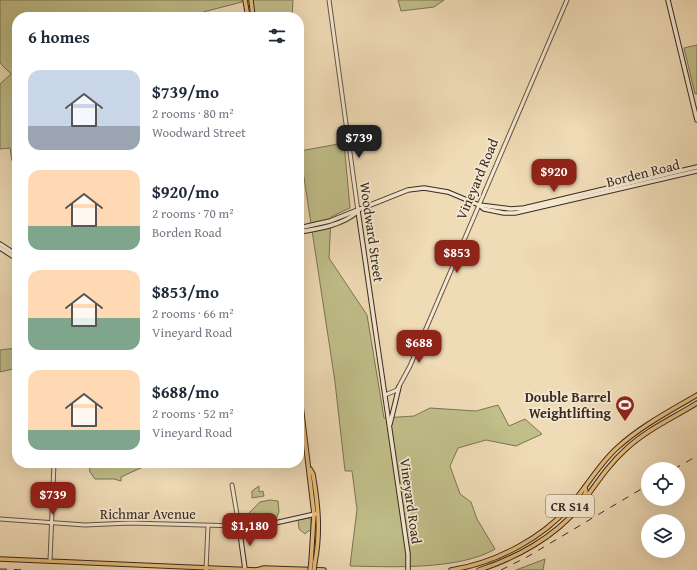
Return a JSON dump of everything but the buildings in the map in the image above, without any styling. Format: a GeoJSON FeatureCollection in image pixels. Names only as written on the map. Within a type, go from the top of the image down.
{"type":"FeatureCollection","features":[{"type":"Feature","properties":{"kind":"main road"},"geometry":{"type":"LineString","coordinates":[[245,0],[247,12]]}},
{"type":"Feature","properties":{"kind":"main road"},"geometry":{"type":"LineString","coordinates":[[251,0],[252,12]]}},
{"type":"Feature","properties":{"kind":"main road"},"geometry":{"type":"LineString","coordinates":[[668,0],[697,120]]}},
{"type":"Feature","properties":{"kind":"main road","name":"Borden Road"},"geometry":{"type":"LineString","coordinates":[[479,205],[511,209],[524,208],[697,167]]}},
{"type":"Feature","properties":{"kind":"main road","name":"Borden Road"},"geometry":{"type":"LineString","coordinates":[[304,229],[330,223],[408,190],[424,188],[445,190],[479,205],[484,209],[497,212],[526,212],[697,171]]}},
{"type":"Feature","properties":{"kind":"main road","name":"Woodward Street"},"geometry":{"type":"LineString","coordinates":[[358,211],[385,395]]}},
{"type":"Feature","properties":{"kind":"main road"},"geometry":{"type":"LineString","coordinates":[[0,244],[12,252]]}},
{"type":"Feature","properties":{"kind":"main road"},"geometry":{"type":"LineString","coordinates":[[0,248],[12,256]]}},
{"type":"Feature","properties":{"kind":"main road"},"geometry":{"type":"LineString","coordinates":[[390,427],[399,387]]}},
{"type":"Feature","properties":{"kind":"main road","name":"Vineyard Road"},"geometry":{"type":"LineString","coordinates":[[385,395],[408,554],[408,570]]}},
{"type":"Feature","properties":{"kind":"main road","name":"CR S14"},"geometry":{"type":"LineString","coordinates":[[451,570],[498,556],[536,535],[567,510],[605,460],[628,438],[697,395]]}},
{"type":"Feature","properties":{"kind":"main road","name":"CR S14"},"geometry":{"type":"LineString","coordinates":[[479,570],[502,562],[539,541],[564,522],[580,506],[609,466],[626,448],[697,403]]}},
{"type":"Feature","properties":{"kind":"main road"},"geometry":{"type":"LineString","coordinates":[[304,425],[314,514],[313,562]]}},
{"type":"Feature","properties":{"kind":"main road"},"geometry":{"type":"LineString","coordinates":[[632,444],[631,441],[633,434]]}},
{"type":"Feature","properties":{"kind":"main road"},"geometry":{"type":"LineString","coordinates":[[626,448],[628,438]]}},
{"type":"Feature","properties":{"kind":"main road"},"geometry":{"type":"LineString","coordinates":[[310,469],[313,474],[319,513],[319,535],[312,570]]}},
{"type":"Feature","properties":{"kind":"main road"},"geometry":{"type":"LineString","coordinates":[[580,506],[581,500],[586,492],[585,487]]}},
{"type":"Feature","properties":{"kind":"main road","name":"Richmar Avenue"},"geometry":{"type":"LineString","coordinates":[[239,526],[275,523],[319,513]]}},
{"type":"Feature","properties":{"kind":"main road"},"geometry":{"type":"LineString","coordinates":[[239,526],[245,569]]}},
{"type":"Feature","properties":{"kind":"main road"},"geometry":{"type":"LineString","coordinates":[[0,559],[206,569],[258,570],[264,568],[324,570]]}},
{"type":"Feature","properties":{"kind":"street","name":"Woodward Street"},"geometry":{"type":"LineString","coordinates":[[329,0],[358,211]]}},
{"type":"Feature","properties":{"kind":"street","name":"Vineyard Road"},"geometry":{"type":"LineString","coordinates":[[399,387],[567,0]]}},
{"type":"Feature","properties":{"kind":"street"},"geometry":{"type":"LineString","coordinates":[[385,395],[393,393],[399,387]]}},
{"type":"Feature","properties":{"kind":"street"},"geometry":{"type":"LineString","coordinates":[[50,561],[54,468]]}},
{"type":"Feature","properties":{"kind":"street"},"geometry":{"type":"LineString","coordinates":[[232,485],[239,526]]}},
{"type":"Feature","properties":{"kind":"street","name":"Richmar Avenue"},"geometry":{"type":"LineString","coordinates":[[0,519],[85,526],[130,523],[239,526]]}},
{"type":"Feature","properties":{"kind":"street"},"geometry":{"type":"LineString","coordinates":[[206,569],[208,526]]}},
{"type":"Feature","properties":{"kind":"shaded area"},"geometry":{"type":"Polygon","coordinates":[[[0,0],[242,0],[242,2],[203,12],[12,12],[12,161],[10,148],[0,149],[0,84],[11,74],[0,63],[0,0]]]}},
{"type":"Feature","properties":{"kind":"shaded area"},"geometry":{"type":"Polygon","coordinates":[[[246,0],[293,0],[292,12],[247,12],[246,0]]]}},
{"type":"Feature","properties":{"kind":"shaded area"},"geometry":{"type":"Polygon","coordinates":[[[398,0],[444,0],[434,7],[401,11],[398,0]]]}},
{"type":"Feature","properties":{"kind":"shaded area"},"geometry":{"type":"Polygon","coordinates":[[[697,45],[697,94],[695,94],[684,48],[697,45]]]}},
{"type":"Feature","properties":{"kind":"shaded area"},"geometry":{"type":"Polygon","coordinates":[[[344,143],[350,208],[331,217],[329,258],[367,315],[384,418],[414,416],[430,408],[476,411],[498,405],[509,426],[525,419],[542,434],[516,446],[486,440],[458,448],[450,466],[460,494],[471,502],[477,519],[495,549],[480,556],[463,561],[425,566],[350,566],[357,509],[352,471],[345,471],[335,382],[304,177],[304,150],[344,143]]]}},
{"type":"Feature","properties":{"kind":"shaded area"},"geometry":{"type":"Polygon","coordinates":[[[12,349],[12,369],[0,372],[0,350],[12,349]]]}},
{"type":"Feature","properties":{"kind":"shaded area"},"geometry":{"type":"Polygon","coordinates":[[[90,468],[141,468],[121,477],[121,481],[114,479],[95,479],[90,472],[90,468]]]}},
{"type":"Feature","properties":{"kind":"shaded area"},"geometry":{"type":"Polygon","coordinates":[[[259,486],[259,492],[263,491],[264,496],[252,498],[252,491],[259,486]]]}},
{"type":"Feature","properties":{"kind":"shaded area"},"geometry":{"type":"Polygon","coordinates":[[[270,500],[278,501],[279,512],[276,519],[261,521],[248,514],[260,502],[270,500]]]}},
{"type":"Feature","properties":{"kind":"shaded area"},"geometry":{"type":"Polygon","coordinates":[[[309,518],[311,520],[311,531],[308,531],[305,534],[299,529],[298,520],[309,518]]]}},
{"type":"Feature","properties":{"kind":"shaded area"},"geometry":{"type":"Polygon","coordinates":[[[545,559],[543,570],[516,570],[545,559]]]}},
{"type":"Feature","properties":{"kind":"railway"},"geometry":{"type":"LineString","coordinates":[[685,463],[697,456]]}},
{"type":"Feature","properties":{"kind":"railway"},"geometry":{"type":"LineString","coordinates":[[501,570],[527,557],[641,489]]}},
{"type":"Feature","properties":{"kind":"railway"},"geometry":{"type":"LineString","coordinates":[[0,569],[27,570]]}},
{"type":"Feature","properties":{"kind":"place","name":"Double Barrel Weightlifting"},"geometry":{"type":"Point","coordinates":[625,422]}}]}
